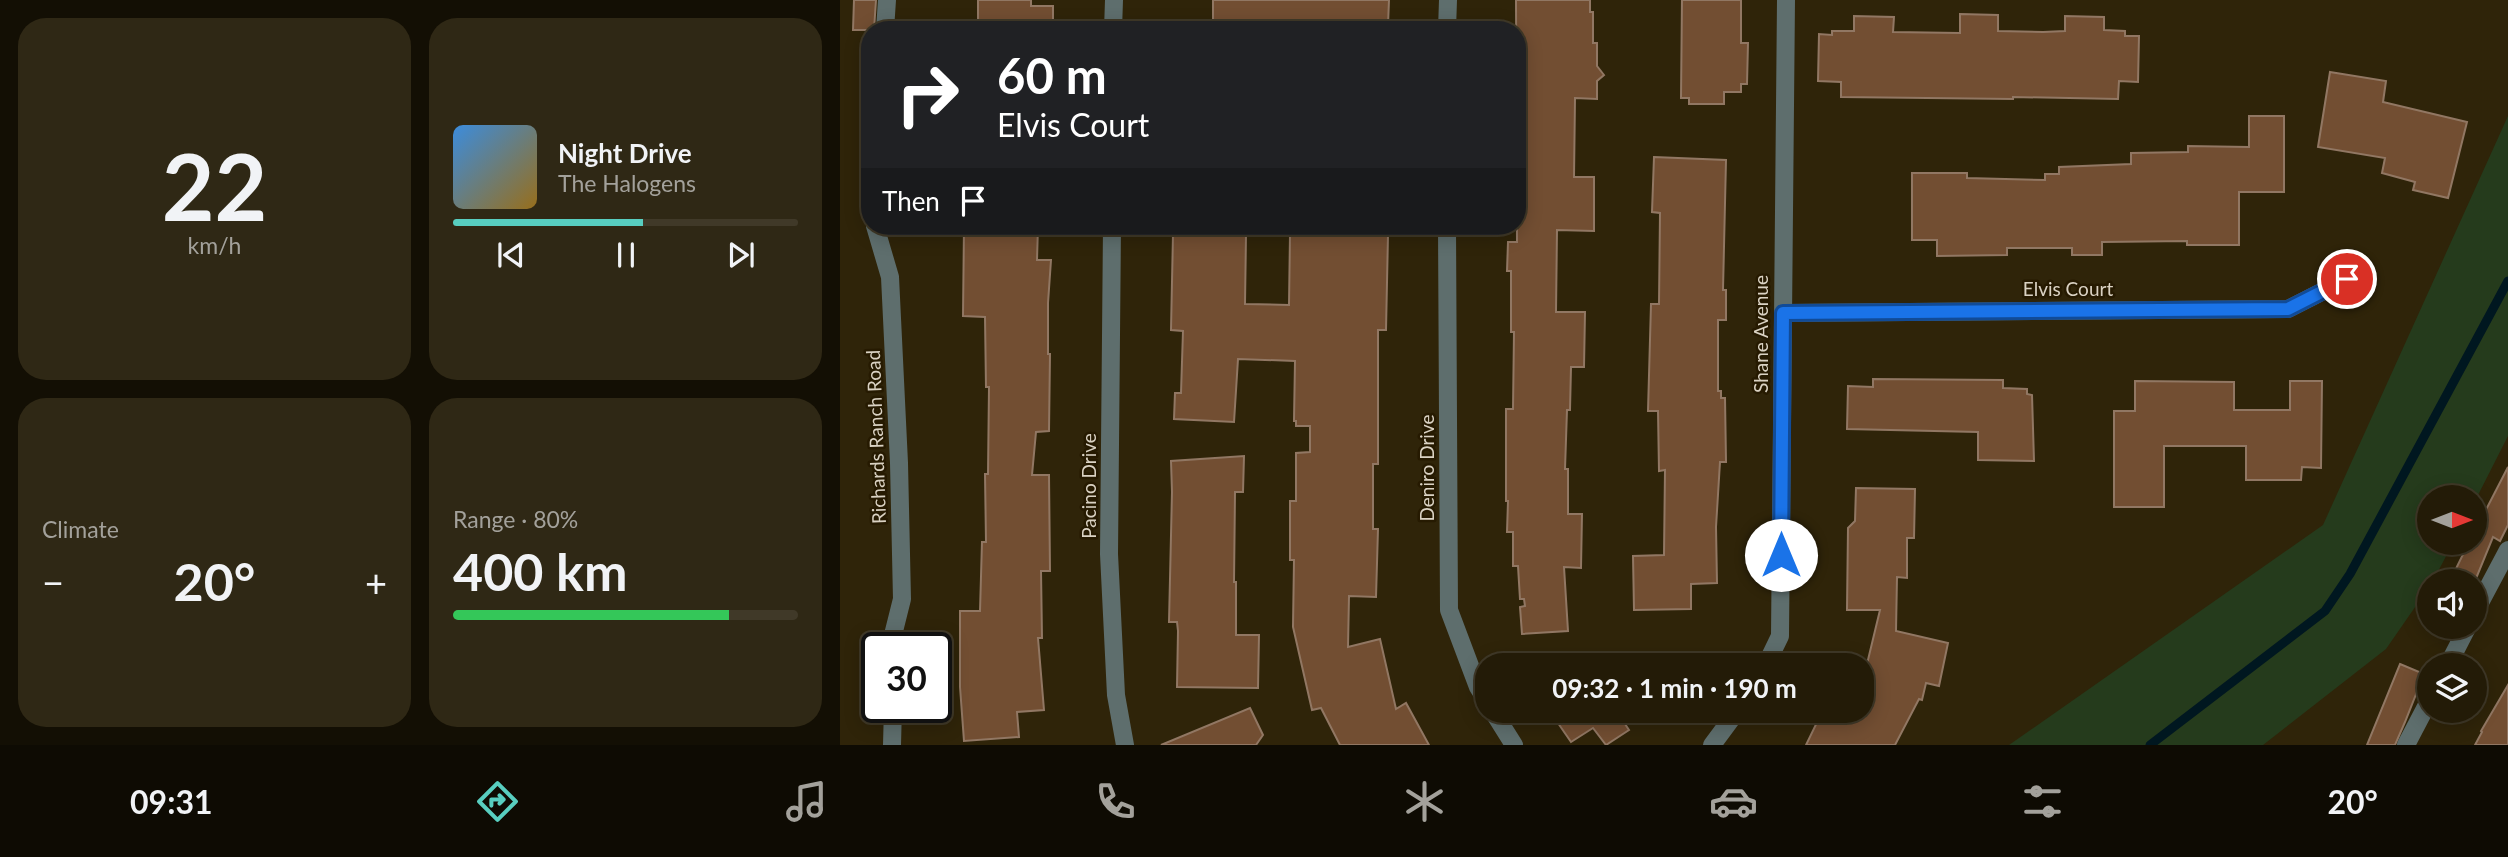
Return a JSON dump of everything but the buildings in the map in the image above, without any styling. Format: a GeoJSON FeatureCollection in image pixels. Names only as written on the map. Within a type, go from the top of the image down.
{"type":"FeatureCollection","features":[{"type":"Feature","properties":{"kind":"street"},"geometry":{"type":"LineString","coordinates":[[886,21],[887,0]]}},
{"type":"Feature","properties":{"kind":"street"},"geometry":{"type":"LineString","coordinates":[[1113,21],[1114,0]]}},
{"type":"Feature","properties":{"kind":"street"},"geometry":{"type":"LineString","coordinates":[[1447,21],[1448,0]]}},
{"type":"Feature","properties":{"kind":"street","name":"Shane Avenue"},"geometry":{"type":"LineString","coordinates":[[1772,653],[1780,636],[1786,0]]}},
{"type":"Feature","properties":{"kind":"street","name":"Richards Ranch Road"},"geometry":{"type":"LineString","coordinates":[[877,235],[890,277],[899,463],[902,599],[894,632]]}},
{"type":"Feature","properties":{"kind":"street","name":"Pacino Drive"},"geometry":{"type":"LineString","coordinates":[[1112,235],[1109,554],[1116,695],[1125,745]]}},
{"type":"Feature","properties":{"kind":"street","name":"Deniro Drive"},"geometry":{"type":"LineString","coordinates":[[1447,235],[1449,610],[1475,679]]}},
{"type":"Feature","properties":{"kind":"street","name":"Elvis Court"},"geometry":{"type":"LineString","coordinates":[[1783,313],[2288,309],[2347,279]]}},
{"type":"Feature","properties":{"kind":"street"},"geometry":{"type":"LineString","coordinates":[[2487,590],[2508,550]]}},
{"type":"Feature","properties":{"kind":"street"},"geometry":{"type":"LineString","coordinates":[[892,745],[893,723]]}},
{"type":"Feature","properties":{"kind":"street"},"geometry":{"type":"LineString","coordinates":[[1500,723],[1514,745]]}},
{"type":"Feature","properties":{"kind":"street"},"geometry":{"type":"LineString","coordinates":[[1712,745],[1728,723]]}},
{"type":"Feature","properties":{"kind":"street"},"geometry":{"type":"LineString","coordinates":[[2406,745],[2418,723]]}},
{"type":"Feature","properties":{"kind":"green space"},"geometry":{"type":"Polygon","coordinates":[[[2508,116],[2508,436],[2483,485],[2417,485],[2417,555],[2447,555],[2439,569],[2417,569],[2417,604],[2386,649],[2263,745],[2009,745],[2323,525],[2508,116]]]}},
{"type":"Feature","properties":{"kind":"waterway"},"geometry":{"type":"LineString","coordinates":[[2150,745],[2325,611],[2350,574],[2508,281]]}},
{"type":"Feature","properties":{"kind":"route"},"geometry":{"type":"LineString","coordinates":[[1781,555],[1783,313],[2288,309],[2347,279]]}}]}
